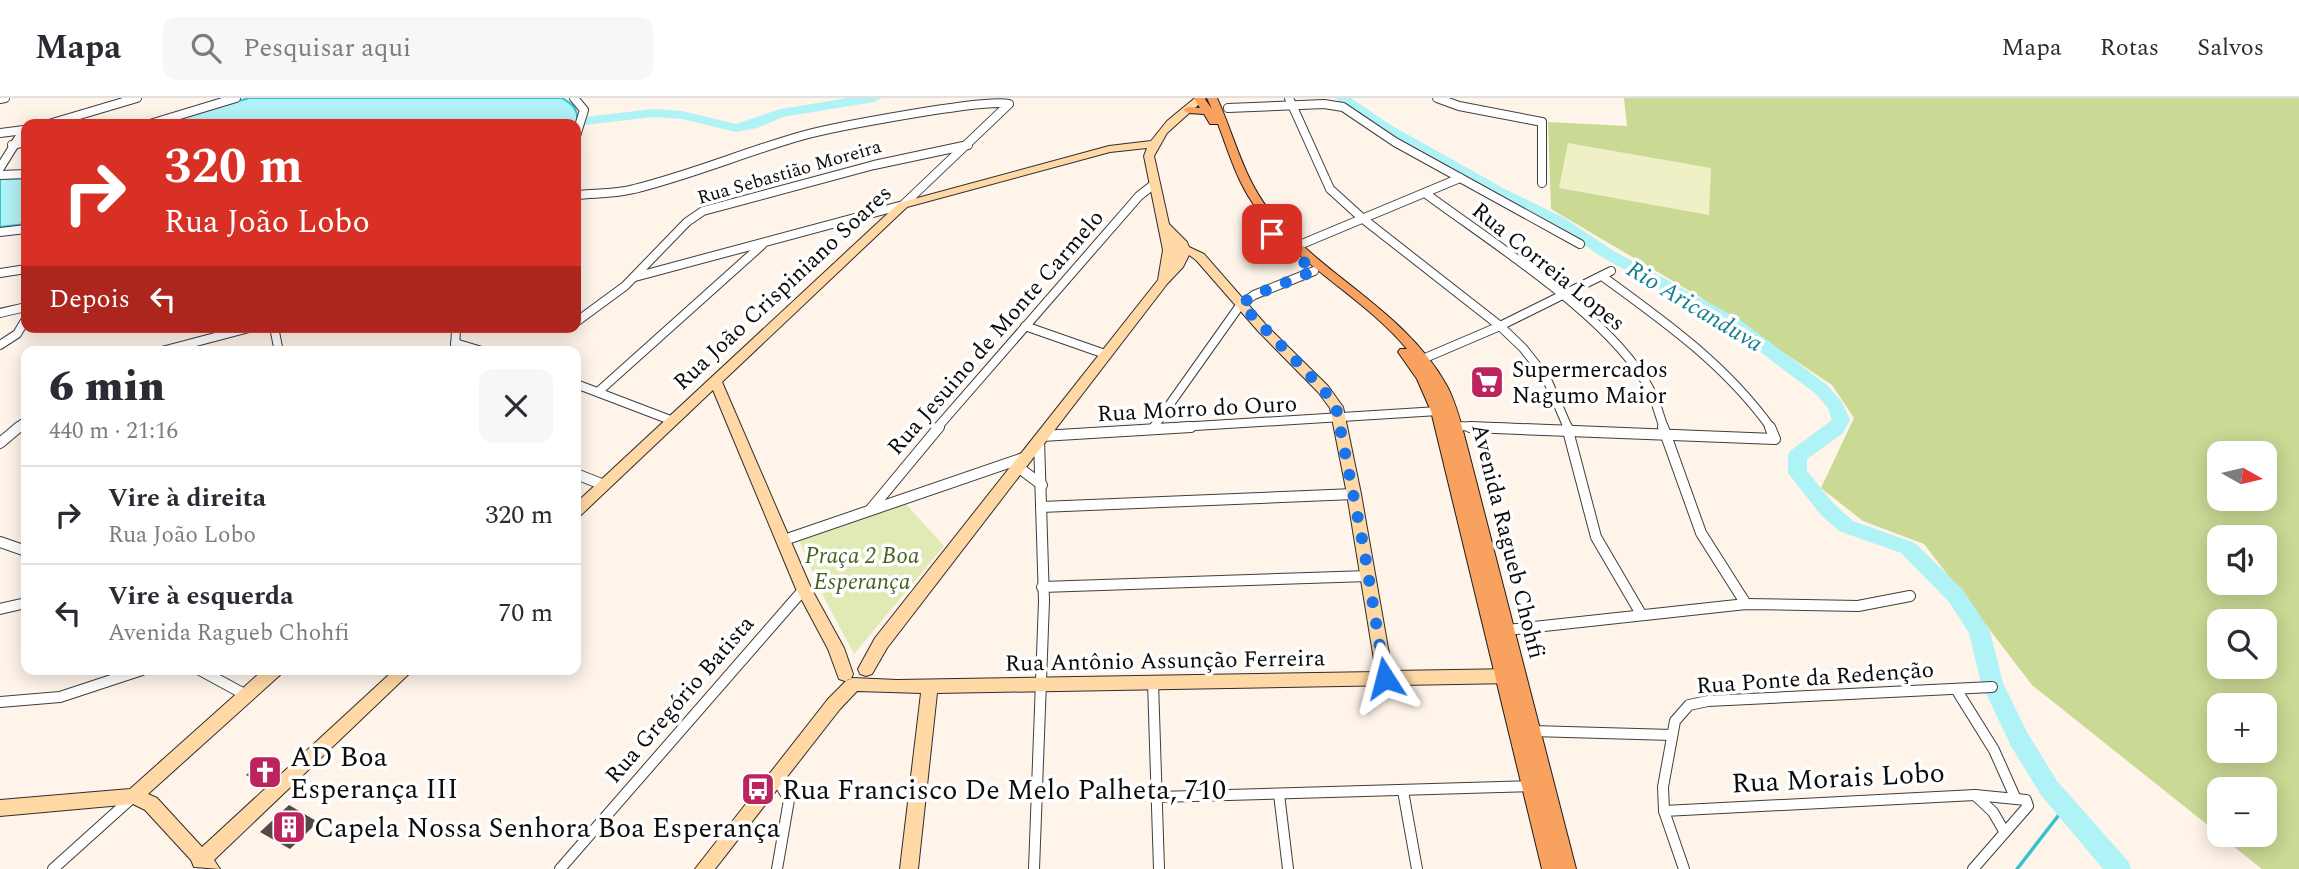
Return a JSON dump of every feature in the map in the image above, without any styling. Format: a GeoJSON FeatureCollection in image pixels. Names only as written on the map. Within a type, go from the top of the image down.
{"type":"FeatureCollection","features":[{"type":"Feature","properties":{"kind":"main road","name":"Avenida Ragueb Chohfi"},"geometry":{"type":"LineString","coordinates":[[1200,98],[1211,105],[1250,191],[1265,214],[1297,246],[1389,324],[1440,385],[1455,426],[1507,630],[1511,676],[1532,731],[1567,869]]}},
{"type":"Feature","properties":{"kind":"main road"},"geometry":{"type":"LineString","coordinates":[[1183,112],[1211,105]]}},
{"type":"Feature","properties":{"kind":"main road","name":"Avenida Ragueb Chohfi"},"geometry":{"type":"LineString","coordinates":[[1211,105],[1238,186],[1252,212],[1314,271],[1418,361],[1438,411],[1511,676],[1531,786],[1551,869]]}},
{"type":"Feature","properties":{"kind":"street"},"geometry":{"type":"LineString","coordinates":[[66,119],[137,98]]}},
{"type":"Feature","properties":{"kind":"street"},"geometry":{"type":"LineString","coordinates":[[167,119],[236,98]]}},
{"type":"Feature","properties":{"kind":"street"},"geometry":{"type":"LineString","coordinates":[[574,98],[581,105],[581,123]]}},
{"type":"Feature","properties":{"kind":"street"},"geometry":{"type":"LineString","coordinates":[[1183,112],[1180,108],[1190,98]]}},
{"type":"Feature","properties":{"kind":"street"},"geometry":{"type":"LineString","coordinates":[[1163,281],[1169,250],[1153,185],[1149,156],[1154,144],[1164,132],[1200,98]]}},
{"type":"Feature","properties":{"kind":"street"},"geometry":{"type":"LineString","coordinates":[[1437,98],[1459,106],[1542,122],[1542,183]]}},
{"type":"Feature","properties":{"kind":"street","name":"Rua João Crispiniano Soares"},"geometry":{"type":"LineString","coordinates":[[581,195],[632,190],[803,135],[933,107],[998,100],[1008,102],[1008,106],[968,145],[581,506]]}},
{"type":"Feature","properties":{"kind":"street"},"geometry":{"type":"LineString","coordinates":[[1290,102],[1330,189],[1362,218],[1500,326],[1523,348],[1546,377],[1569,431],[1596,537],[1641,614]]}},
{"type":"Feature","properties":{"kind":"street"},"geometry":{"type":"LineString","coordinates":[[1228,108],[1290,102],[1343,107],[1395,142],[1580,244]]}},
{"type":"Feature","properties":{"kind":"street"},"geometry":{"type":"LineString","coordinates":[[0,133],[21,130]]}},
{"type":"Feature","properties":{"kind":"street"},"geometry":{"type":"LineString","coordinates":[[635,277],[1164,132]]}},
{"type":"Feature","properties":{"kind":"street"},"geometry":{"type":"LineString","coordinates":[[0,168],[21,134]]}},
{"type":"Feature","properties":{"kind":"street"},"geometry":{"type":"LineString","coordinates":[[12,145],[21,143]]}},
{"type":"Feature","properties":{"kind":"street"},"geometry":{"type":"LineString","coordinates":[[1109,149],[1154,144]]}},
{"type":"Feature","properties":{"kind":"street","name":"Rua Sebastião Moreira"},"geometry":{"type":"LineString","coordinates":[[581,318],[635,277],[687,222],[703,211],[874,165],[968,145]]}},
{"type":"Feature","properties":{"kind":"street"},"geometry":{"type":"LineString","coordinates":[[0,175],[21,174]]}},
{"type":"Feature","properties":{"kind":"street"},"geometry":{"type":"LineString","coordinates":[[1297,246],[1460,178]]}},
{"type":"Feature","properties":{"kind":"street","name":"Rua Jesuino de Monte Carmelo"},"geometry":{"type":"LineString","coordinates":[[871,509],[1025,326],[1139,196],[1153,185]]}},
{"type":"Feature","properties":{"kind":"street","name":"Rua Correia Lopes"},"geometry":{"type":"LineString","coordinates":[[1425,193],[1564,296],[1608,335],[1640,372],[1650,389],[1701,533],[1746,604]]}},
{"type":"Feature","properties":{"kind":"street"},"geometry":{"type":"LineString","coordinates":[[704,869],[777,779],[1105,354],[1179,263],[1184,250],[1180,239],[1164,224]]}},
{"type":"Feature","properties":{"kind":"street"},"geometry":{"type":"LineString","coordinates":[[0,232],[21,230]]}},
{"type":"Feature","properties":{"kind":"street"},"geometry":{"type":"LineString","coordinates":[[598,392],[764,243]]}},
{"type":"Feature","properties":{"kind":"street"},"geometry":{"type":"LineString","coordinates":[[1169,250],[1184,250],[1200,257],[1323,389],[1336,407],[1354,494],[1385,678]]}},
{"type":"Feature","properties":{"kind":"street"},"geometry":{"type":"LineString","coordinates":[[0,273],[21,270]]}},
{"type":"Feature","properties":{"kind":"street"},"geometry":{"type":"LineString","coordinates":[[1153,429],[1241,304],[1255,295],[1314,271]]}},
{"type":"Feature","properties":{"kind":"street"},"geometry":{"type":"LineString","coordinates":[[1418,361],[1500,326],[1611,271]]}},
{"type":"Feature","properties":{"kind":"street"},"geometry":{"type":"LineString","coordinates":[[1455,426],[1775,438],[1754,404],[1729,378],[1679,333],[1602,276]]}},
{"type":"Feature","properties":{"kind":"street"},"geometry":{"type":"LineString","coordinates":[[0,313],[21,308]]}},
{"type":"Feature","properties":{"kind":"street"},"geometry":{"type":"LineString","coordinates":[[1025,326],[1105,354]]}},
{"type":"Feature","properties":{"kind":"street"},"geometry":{"type":"LineString","coordinates":[[0,345],[17,334],[21,327]]}},
{"type":"Feature","properties":{"kind":"street"},"geometry":{"type":"LineString","coordinates":[[181,346],[230,333]]}},
{"type":"Feature","properties":{"kind":"street"},"geometry":{"type":"LineString","coordinates":[[716,382],[804,589],[836,648],[855,675]]}},
{"type":"Feature","properties":{"kind":"street"},"geometry":{"type":"LineString","coordinates":[[581,386],[673,421]]}},
{"type":"Feature","properties":{"kind":"street","name":"Rua Morro do Ouro"},"geometry":{"type":"LineString","coordinates":[[1040,438],[1438,411]]}},
{"type":"Feature","properties":{"kind":"street"},"geometry":{"type":"LineString","coordinates":[[0,443],[21,425]]}},
{"type":"Feature","properties":{"kind":"street"},"geometry":{"type":"LineString","coordinates":[[1034,869],[1043,684],[1040,438]]}},
{"type":"Feature","properties":{"kind":"street"},"geometry":{"type":"LineString","coordinates":[[783,540],[871,509],[1022,462]]}},
{"type":"Feature","properties":{"kind":"street"},"geometry":{"type":"LineString","coordinates":[[1022,462],[1042,485]]}},
{"type":"Feature","properties":{"kind":"street"},"geometry":{"type":"LineString","coordinates":[[581,476],[604,485]]}},
{"type":"Feature","properties":{"kind":"street"},"geometry":{"type":"LineString","coordinates":[[1041,507],[1354,494]]}},
{"type":"Feature","properties":{"kind":"street"},"geometry":{"type":"LineString","coordinates":[[0,542],[21,549]]}},
{"type":"Feature","properties":{"kind":"street"},"geometry":{"type":"LineString","coordinates":[[1042,587],[1368,576]]}},
{"type":"Feature","properties":{"kind":"street","name":"Rua Gregório Batista"},"geometry":{"type":"LineString","coordinates":[[559,869],[804,589]]}},
{"type":"Feature","properties":{"kind":"street"},"geometry":{"type":"LineString","coordinates":[[1507,630],[1746,604],[1858,606],[1910,596]]}},
{"type":"Feature","properties":{"kind":"street"},"geometry":{"type":"LineString","coordinates":[[0,609],[21,604]]}},
{"type":"Feature","properties":{"kind":"street"},"geometry":{"type":"LineString","coordinates":[[0,702],[60,697],[106,685],[130,675]]}},
{"type":"Feature","properties":{"kind":"street"},"geometry":{"type":"LineString","coordinates":[[209,675],[246,695]]}},
{"type":"Feature","properties":{"kind":"street"},"geometry":{"type":"LineString","coordinates":[[53,869],[268,675]]}},
{"type":"Feature","properties":{"kind":"street"},"geometry":{"type":"LineString","coordinates":[[0,808],[134,796],[150,804],[205,865],[400,675]]}},
{"type":"Feature","properties":{"kind":"street","name":"Rua Antônio Assunção Ferreira"},"geometry":{"type":"LineString","coordinates":[[855,675],[897,687],[1511,676]]}},
{"type":"Feature","properties":{"kind":"street"},"geometry":{"type":"LineString","coordinates":[[1153,682],[1159,869]]}},
{"type":"Feature","properties":{"kind":"street"},"geometry":{"type":"LineString","coordinates":[[909,869],[930,686]]}},
{"type":"Feature","properties":{"kind":"street","name":"Rua Ponte da Redenção"},"geometry":{"type":"LineString","coordinates":[[1684,869],[1664,811],[1663,787],[1675,721],[1681,712],[1698,702],[1992,687]]}},
{"type":"Feature","properties":{"kind":"street"},"geometry":{"type":"LineString","coordinates":[[1956,689],[1994,750],[2015,797],[2026,800],[2028,806],[1973,869]]}},
{"type":"Feature","properties":{"kind":"street"},"geometry":{"type":"LineString","coordinates":[[1532,731],[1672,735]]}},
{"type":"Feature","properties":{"kind":"street"},"geometry":{"type":"LineString","coordinates":[[777,779],[789,800],[777,869]]}},
{"type":"Feature","properties":{"kind":"street"},"geometry":{"type":"LineString","coordinates":[[1158,797],[1531,786]]}},
{"type":"Feature","properties":{"kind":"street"},"geometry":{"type":"LineString","coordinates":[[1403,791],[1417,869]]}},
{"type":"Feature","properties":{"kind":"street"},"geometry":{"type":"LineString","coordinates":[[1279,794],[1288,869]]}},
{"type":"Feature","properties":{"kind":"street"},"geometry":{"type":"LineString","coordinates":[[1975,795],[1993,812],[2004,831]]}},
{"type":"Feature","properties":{"kind":"street","name":"Rua Morais Lobo"},"geometry":{"type":"LineString","coordinates":[[1664,811],[1975,795],[2015,797]]}},
{"type":"Feature","properties":{"kind":"green space"},"geometry":{"type":"Polygon","coordinates":[[[1624,98],[2299,98],[2299,869],[2262,869],[2234,847],[2277,847],[2277,777],[2207,777],[2207,824],[2032,685],[1924,544],[1863,521],[1821,488],[1854,418],[1832,385],[1700,297],[1551,209],[1548,122],[1627,126],[1624,98]]]}},
{"type":"Feature","properties":{"kind":"green space"},"geometry":{"type":"Polygon","coordinates":[[[1568,143],[1711,168],[1709,215],[1559,188],[1568,143]]]}},
{"type":"Feature","properties":{"kind":"green space","name":"Praça 2 Boa Esperança"},"geometry":{"type":"Polygon","coordinates":[[[904,502],[944,546],[854,654],[820,590],[799,540],[904,502]]]}},
{"type":"Feature","properties":{"kind":"water"},"geometry":{"type":"Polygon","coordinates":[[[249,98],[562,98],[575,108],[577,115],[577,119],[176,119],[249,98]]]}},
{"type":"Feature","properties":{"kind":"water"},"geometry":{"type":"Polygon","coordinates":[[[21,178],[21,225],[0,227],[0,179],[21,178]]]}},
{"type":"Feature","properties":{"kind":"building","name":"AD Boa Esperança III"},"geometry":{"type":"Polygon","coordinates":[[[264,759],[282,769],[265,785],[246,775],[264,759]]]}},
{"type":"Feature","properties":{"kind":"building","name":"Capela Nossa Senhora Boa Esperança"},"geometry":{"type":"Polygon","coordinates":[[[289,805],[318,822],[290,849],[260,832],[289,805]]]}},
{"type":"Feature","properties":{"kind":"waterway"},"geometry":{"type":"LineString","coordinates":[[581,121],[653,113],[682,115],[736,128],[752,125],[780,113],[874,98]]}},
{"type":"Feature","properties":{"kind":"waterway","name":"Rio Aricanduva"},"geometry":{"type":"LineString","coordinates":[[1342,98],[1384,127],[1498,191],[1561,222],[1606,253],[1733,323],[1822,390],[1836,406],[1841,420],[1836,428],[1797,456],[1798,473],[1827,509],[1846,526],[1908,548],[1956,596],[1979,631],[1992,683],[2019,739],[2049,788],[2119,869]]}},
{"type":"Feature","properties":{"kind":"waterway"},"geometry":{"type":"LineString","coordinates":[[2017,869],[2065,807]]}},
{"type":"Feature","properties":{"kind":"place","name":"Supermercados Nagumo Maior"},"geometry":{"type":"Point","coordinates":[1487,382]}},
{"type":"Feature","properties":{"kind":"place","name":"AD Boa Esperança III"},"geometry":{"type":"Point","coordinates":[265,772]}},
{"type":"Feature","properties":{"kind":"place","name":"Rua Francisco De Melo Palheta, 710"},"geometry":{"type":"Point","coordinates":[758,789]}},
{"type":"Feature","properties":{"kind":"place","name":"Capela Nossa Senhora Boa Esperança"},"geometry":{"type":"Point","coordinates":[289,827]}},
{"type":"Feature","properties":{"kind":"route"},"geometry":{"type":"LineString","coordinates":[[1272,234],[1314,271],[1255,295],[1241,304],[1323,389],[1336,407],[1364,549],[1385,678]]}}]}
